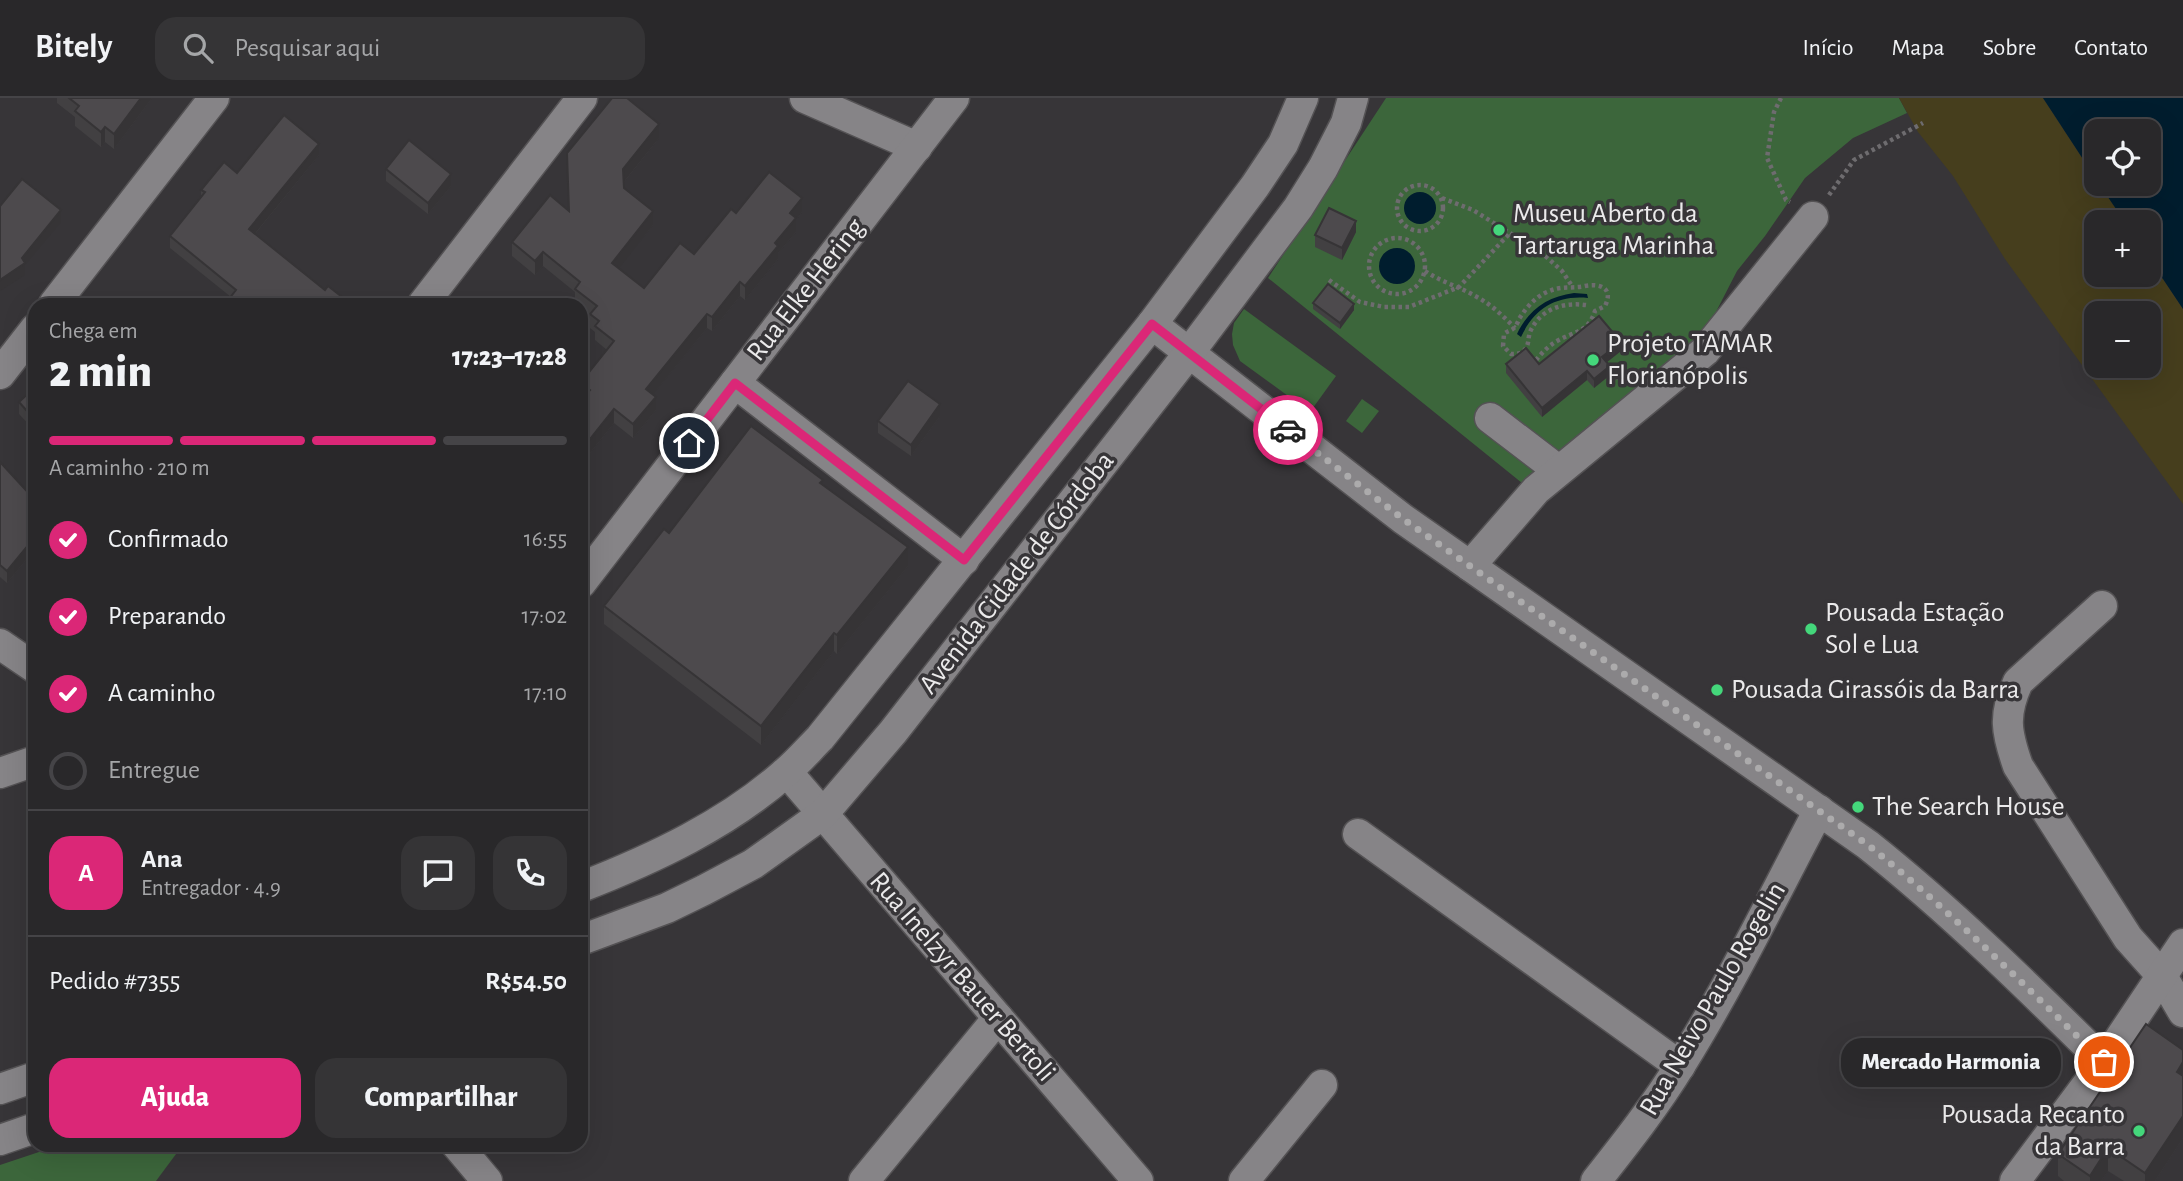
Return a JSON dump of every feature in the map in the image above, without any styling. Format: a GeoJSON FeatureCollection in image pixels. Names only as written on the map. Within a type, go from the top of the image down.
{"type":"FeatureCollection","features":[{"type":"Feature","properties":{"kind":"street"},"geometry":{"type":"LineString","coordinates":[[59,298],[214,98]]}},
{"type":"Feature","properties":{"kind":"street"},"geometry":{"type":"LineString","coordinates":[[427,298],[582,98]]}},
{"type":"Feature","properties":{"kind":"street"},"geometry":{"type":"LineString","coordinates":[[805,98],[917,147]]}},
{"type":"Feature","properties":{"kind":"street","name":"Rua Elke Hering"},"geometry":{"type":"LineString","coordinates":[[588,574],[954,98]]}},
{"type":"Feature","properties":{"kind":"street","name":"Avenida Cidade de Córdoba"},"geometry":{"type":"LineString","coordinates":[[588,884],[620,872],[716,823],[787,772],[820,738],[1152,324],[1255,186],[1283,144],[1303,98]]}},
{"type":"Feature","properties":{"kind":"street","name":"Avenida Cidade de Córdoba"},"geometry":{"type":"LineString","coordinates":[[588,937],[667,908],[704,890],[752,864],[823,814],[893,732],[1189,353],[1298,208],[1323,169],[1346,122],[1353,98]]}},
{"type":"Feature","properties":{"kind":"street"},"geometry":{"type":"LineString","coordinates":[[1471,566],[1536,490],[1705,351],[1813,217]]}},
{"type":"Feature","properties":{"kind":"street"},"geometry":{"type":"LineString","coordinates":[[1152,324],[1403,519],[1819,810],[1910,879],[2011,971],[2104,1062]]}},
{"type":"Feature","properties":{"kind":"street"},"geometry":{"type":"LineString","coordinates":[[0,374],[28,338]]}},
{"type":"Feature","properties":{"kind":"street"},"geometry":{"type":"LineString","coordinates":[[735,383],[964,560]]}},
{"type":"Feature","properties":{"kind":"street"},"geometry":{"type":"LineString","coordinates":[[1490,418],[1558,470]]}},
{"type":"Feature","properties":{"kind":"street"},"geometry":{"type":"LineString","coordinates":[[2102,606],[2018,682],[2010,699],[2006,719],[2008,738],[2018,766],[2128,938],[2162,976],[2183,1012]]}},
{"type":"Feature","properties":{"kind":"street"},"geometry":{"type":"LineString","coordinates":[[0,644],[28,663]]}},
{"type":"Feature","properties":{"kind":"street"},"geometry":{"type":"LineString","coordinates":[[0,774],[28,764]]}},
{"type":"Feature","properties":{"kind":"street","name":"Rua Inelzyr Bauer Bertoli"},"geometry":{"type":"LineString","coordinates":[[787,772],[1138,1181]]}},
{"type":"Feature","properties":{"kind":"street","name":"Rua Neivo Paulo Rogelin"},"geometry":{"type":"LineString","coordinates":[[1597,1181],[1644,1120],[1707,1021],[1819,810]]}},
{"type":"Feature","properties":{"kind":"street"},"geometry":{"type":"LineString","coordinates":[[1358,834],[1680,1066]]}},
{"type":"Feature","properties":{"kind":"street"},"geometry":{"type":"LineString","coordinates":[[2015,1181],[2104,1062],[2183,944]]}},
{"type":"Feature","properties":{"kind":"street"},"geometry":{"type":"LineString","coordinates":[[864,1181],[998,1018]]}},
{"type":"Feature","properties":{"kind":"street"},"geometry":{"type":"LineString","coordinates":[[0,1089],[28,1079]]}},
{"type":"Feature","properties":{"kind":"street"},"geometry":{"type":"LineString","coordinates":[[1244,1181],[1322,1085]]}},
{"type":"Feature","properties":{"kind":"street"},"geometry":{"type":"LineString","coordinates":[[0,1140],[28,1130]]}},
{"type":"Feature","properties":{"kind":"street"},"geometry":{"type":"LineString","coordinates":[[463,1152],[487,1181]]}},
{"type":"Feature","properties":{"kind":"path"},"geometry":{"type":"LineString","coordinates":[[1781,98],[1774,112],[1767,158],[1787,201],[1813,217],[1854,160],[1923,123]]}},
{"type":"Feature","properties":{"kind":"path"},"geometry":{"type":"LineString","coordinates":[[1442,198],[1443,213],[1436,225],[1422,231],[1408,228],[1398,217],[1397,202],[1405,190],[1418,184],[1432,187],[1442,198],[1473,210],[1553,261],[1572,286]]}},
{"type":"Feature","properties":{"kind":"path"},"geometry":{"type":"LineString","coordinates":[[1405,238],[1408,228]]}},
{"type":"Feature","properties":{"kind":"path"},"geometry":{"type":"LineString","coordinates":[[1329,280],[1360,302],[1384,307],[1409,307],[1445,295],[1459,287],[1510,233]]}},
{"type":"Feature","properties":{"kind":"path"},"geometry":{"type":"LineString","coordinates":[[1387,238],[1405,238],[1420,248],[1426,264],[1425,271],[1422,282],[1407,293],[1389,294],[1374,284],[1367,267],[1372,250],[1387,238]]}},
{"type":"Feature","properties":{"kind":"path"},"geometry":{"type":"LineString","coordinates":[[1425,271],[1441,282],[1459,287],[1491,305],[1515,328]]}},
{"type":"Feature","properties":{"kind":"path"},"geometry":{"type":"LineString","coordinates":[[1536,360],[1554,342],[1580,331],[1592,320],[1595,311],[1605,306],[1605,289],[1599,284],[1591,284],[1547,292],[1536,299],[1520,317],[1515,328],[1504,334],[1503,346],[1506,351],[1517,354],[1526,348],[1533,327],[1549,310],[1561,305],[1586,305]]}},
{"type":"Feature","properties":{"kind":"path"},"geometry":{"type":"LineString","coordinates":[[1580,331],[1587,339]]}},
{"type":"Feature","properties":{"kind":"path"},"geometry":{"type":"LineString","coordinates":[[1526,348],[1541,366]]}},
{"type":"Feature","properties":{"kind":"path"},"geometry":{"type":"LineString","coordinates":[[1600,355],[1640,405]]}},
{"type":"Feature","properties":{"kind":"green space"},"geometry":{"type":"Polygon","coordinates":[[[1386,98],[1899,98],[1907,113],[1853,138],[1805,178],[1737,271],[1702,339],[1522,483],[1268,278],[1386,98]]]}},
{"type":"Feature","properties":{"kind":"green space"},"geometry":{"type":"Polygon","coordinates":[[[1244,309],[1336,376],[1310,412],[1240,361],[1233,345],[1232,334],[1234,323],[1244,309]]]}},
{"type":"Feature","properties":{"kind":"green space"},"geometry":{"type":"Polygon","coordinates":[[[1362,399],[1379,411],[1362,433],[1346,421],[1362,399]]]}},
{"type":"Feature","properties":{"kind":"green space"},"geometry":{"type":"Polygon","coordinates":[[[39,1152],[178,1152],[156,1181],[0,1181],[0,1165],[39,1152]]]}},
{"type":"Feature","properties":{"kind":"sand"},"geometry":{"type":"Polygon","coordinates":[[[1899,98],[2043,98],[2084,161],[2084,196],[2107,196],[2117,210],[2084,210],[2084,287],[2161,287],[2161,276],[2183,309],[2183,504],[2091,378],[2161,378],[2161,301],[2084,301],[2084,368],[2005,259],[1953,176],[1918,132],[1899,98]]]}},
{"type":"Feature","properties":{"kind":"water"},"geometry":{"type":"Polygon","coordinates":[[[2043,98],[2183,98],[2183,309],[2161,276],[2161,210],[2117,210],[2107,196],[2161,196],[2161,119],[2084,119],[2084,161],[2043,98]]]}},
{"type":"Feature","properties":{"kind":"water"},"geometry":{"type":"Polygon","coordinates":[[[1420,192],[1431,197],[1436,208],[1431,219],[1420,224],[1409,219],[1404,208],[1409,197],[1420,192]]]}},
{"type":"Feature","properties":{"kind":"water"},"geometry":{"type":"Polygon","coordinates":[[[1397,248],[1410,253],[1415,266],[1410,279],[1397,284],[1384,279],[1379,266],[1384,253],[1397,248]]]}},
{"type":"Feature","properties":{"kind":"water"},"geometry":{"type":"Polygon","coordinates":[[[1574,293],[1587,294],[1588,298],[1566,299],[1547,306],[1532,319],[1521,337],[1517,334],[1533,311],[1547,301],[1574,293]]]}},
{"type":"Feature","properties":{"kind":"building"},"geometry":{"type":"Polygon","coordinates":[[[69,98],[141,98],[114,134],[105,127],[101,132],[75,111],[79,106],[69,98]]]}},
{"type":"Feature","properties":{"kind":"building"},"geometry":{"type":"Polygon","coordinates":[[[612,98],[627,98],[659,124],[623,169],[624,188],[653,211],[612,263],[644,288],[680,243],[694,254],[731,209],[736,213],[769,172],[802,198],[790,213],[796,218],[775,243],[778,246],[745,286],[740,282],[712,317],[707,314],[646,389],[656,397],[633,424],[614,409],[588,442],[588,373],[614,341],[595,326],[599,321],[590,314],[597,306],[575,289],[580,282],[543,252],[535,261],[512,242],[550,195],[569,211],[567,153],[612,98]]]}},
{"type":"Feature","properties":{"kind":"building"},"geometry":{"type":"Polygon","coordinates":[[[284,115],[319,144],[249,229],[325,290],[328,286],[343,298],[230,298],[236,290],[170,236],[205,192],[201,190],[224,162],[237,173],[284,115]]]}},
{"type":"Feature","properties":{"kind":"building"},"geometry":{"type":"Polygon","coordinates":[[[409,140],[451,174],[428,203],[386,169],[409,140]]]}},
{"type":"Feature","properties":{"kind":"building"},"geometry":{"type":"Polygon","coordinates":[[[22,179],[61,210],[22,258],[25,263],[0,280],[0,206],[22,179]]]}},
{"type":"Feature","properties":{"kind":"building"},"geometry":{"type":"Polygon","coordinates":[[[1329,208],[1356,221],[1342,248],[1315,235],[1329,208]]]}},
{"type":"Feature","properties":{"kind":"building"},"geometry":{"type":"Polygon","coordinates":[[[1328,284],[1354,304],[1340,323],[1313,303],[1328,284]]]}},
{"type":"Feature","properties":{"kind":"building"},"geometry":{"type":"Polygon","coordinates":[[[1599,316],[1621,342],[1602,357],[1610,366],[1594,379],[1587,371],[1542,408],[1506,364],[1526,348],[1539,364],[1599,316]]]}},
{"type":"Feature","properties":{"kind":"building"},"geometry":{"type":"Polygon","coordinates":[[[908,381],[940,404],[911,445],[878,421],[908,381]]]}},
{"type":"Feature","properties":{"kind":"building"},"geometry":{"type":"Polygon","coordinates":[[[28,394],[28,412],[19,402],[28,394]]]}},
{"type":"Feature","properties":{"kind":"building"},"geometry":{"type":"Polygon","coordinates":[[[751,426],[823,480],[820,483],[908,547],[837,635],[834,633],[761,726],[604,606],[664,529],[669,533],[751,426]]]}},
{"type":"Feature","properties":{"kind":"building"},"geometry":{"type":"Polygon","coordinates":[[[0,462],[28,492],[28,546],[7,571],[0,565],[0,462]]]}},
{"type":"Feature","properties":{"kind":"building"},"geometry":{"type":"Polygon","coordinates":[[[2146,1024],[2183,1050],[2183,1062],[2177,1072],[2183,1076],[2183,1116],[2145,1173],[2108,1148],[2090,1176],[2058,1154],[2146,1024]]]}},
{"type":"Feature","properties":{"kind":"way so far"},"geometry":{"type":"LineString","coordinates":[[1288,430],[1403,519],[1868,845],[1966,929],[2104,1062]]}},
{"type":"Feature","properties":{"kind":"place","name":"Museu Aberto da Tartaruga Marinha"},"geometry":{"type":"Point","coordinates":[1499,230]}},
{"type":"Feature","properties":{"kind":"place","name":"Projeto TAMAR Florianópolis"},"geometry":{"type":"Point","coordinates":[1593,360]}},
{"type":"Feature","properties":{"kind":"place","name":"Pousada Estação Sol e Lua"},"geometry":{"type":"Point","coordinates":[1811,629]}},
{"type":"Feature","properties":{"kind":"place","name":"Pousada Girassóis da Barra"},"geometry":{"type":"Point","coordinates":[1717,690]}},
{"type":"Feature","properties":{"kind":"place","name":"The Search House"},"geometry":{"type":"Point","coordinates":[1858,807]}},
{"type":"Feature","properties":{"kind":"place","name":"Mercado Harmonia"},"geometry":{"type":"Point","coordinates":[2104,1062]}},
{"type":"Feature","properties":{"kind":"place","name":"Pousada Recanto da Barra"},"geometry":{"type":"Point","coordinates":[2139,1131]}},
{"type":"Feature","properties":{"kind":"route"},"geometry":{"type":"LineString","coordinates":[[689,443],[735,383],[964,560],[1152,324],[1288,430]]}}]}
